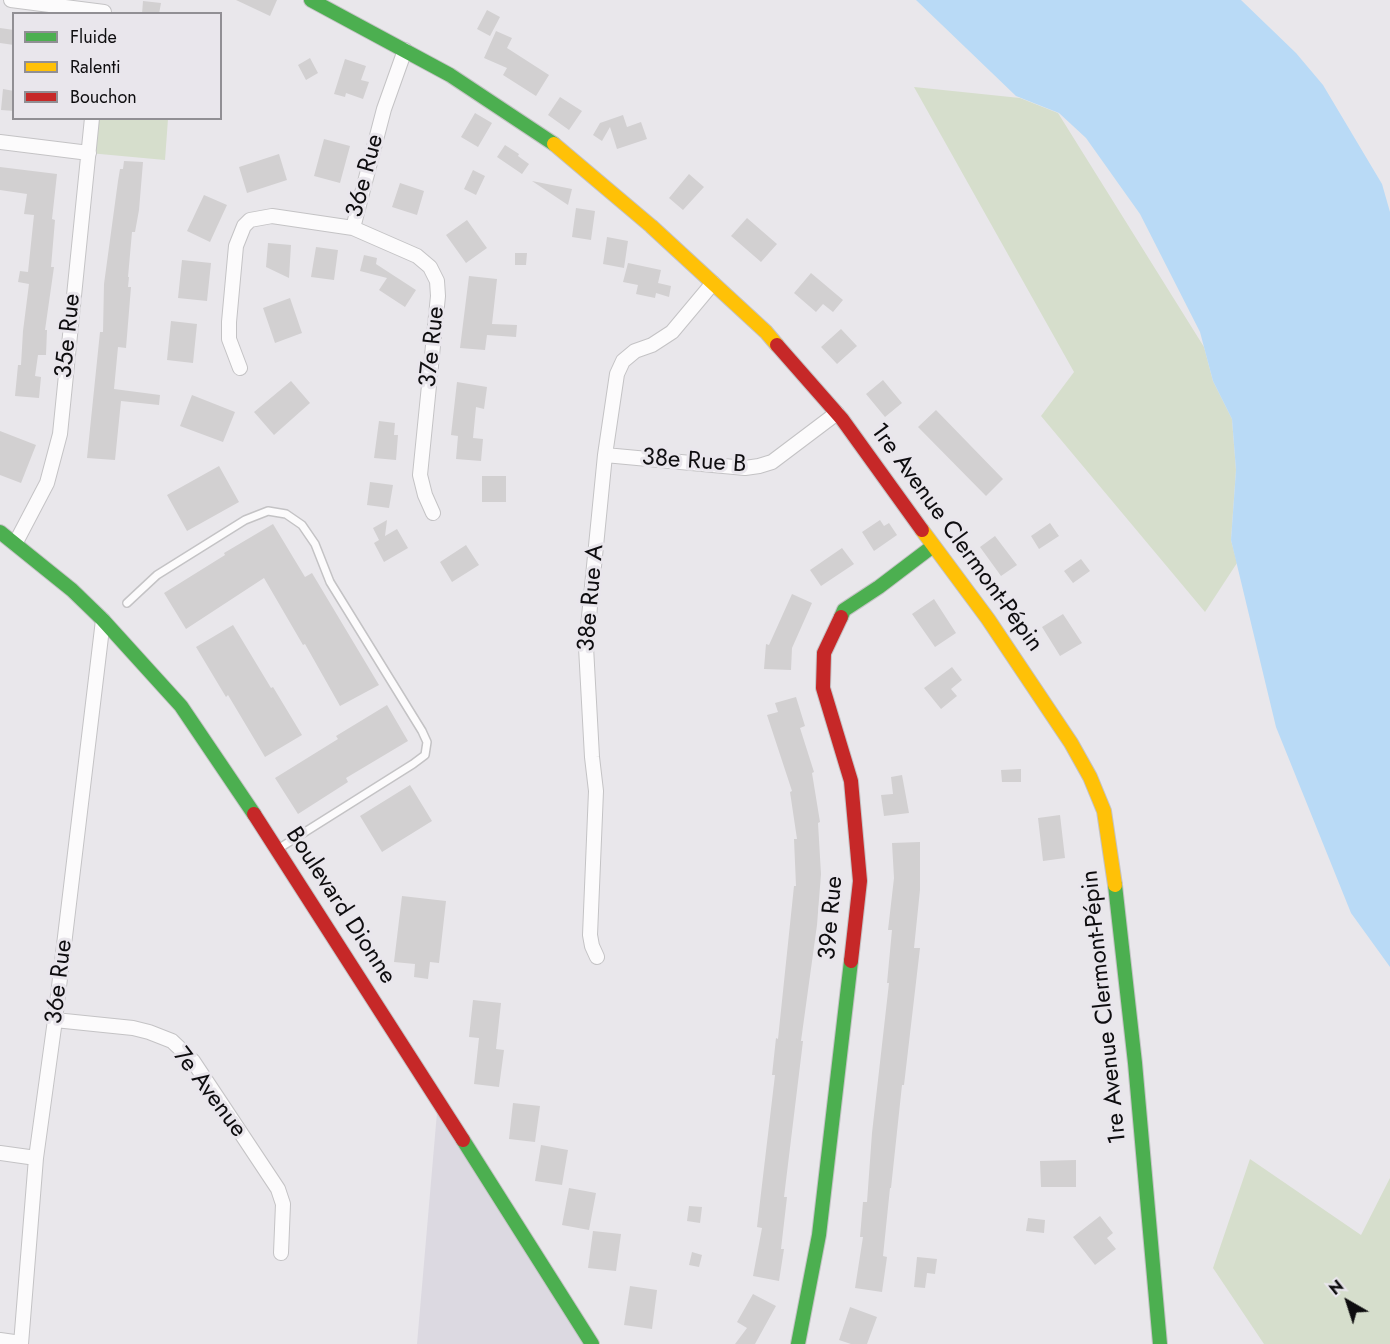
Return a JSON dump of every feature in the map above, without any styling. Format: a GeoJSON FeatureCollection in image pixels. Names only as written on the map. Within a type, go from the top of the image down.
{"type":"FeatureCollection","features":[{"type":"Feature","properties":{"kind":"street"},"geometry":{"type":"LineString","coordinates":[[11,0],[105,8]]}},
{"type":"Feature","properties":{"kind":"street","name":"1re Avenue Clermont-Pépin"},"geometry":{"type":"LineString","coordinates":[[311,0],[450,75],[548,139],[651,226],[766,332],[837,413],[988,619],[1066,734],[1090,777],[1104,811],[1113,864],[1136,1063],[1160,1344]]}},
{"type":"Feature","properties":{"kind":"street","name":"36e Rue"},"geometry":{"type":"LineString","coordinates":[[240,368],[229,339],[229,322],[236,246],[244,226],[250,220],[272,216],[353,228],[384,109],[405,50]]}},
{"type":"Feature","properties":{"kind":"street","name":"35e Rue"},"geometry":{"type":"LineString","coordinates":[[15,544],[47,483],[60,434],[92,120]]}},
{"type":"Feature","properties":{"kind":"street"},"geometry":{"type":"LineString","coordinates":[[0,142],[88,153]]}},
{"type":"Feature","properties":{"kind":"street","name":"37e Rue"},"geometry":{"type":"LineString","coordinates":[[353,228],[417,256],[430,267],[437,281],[438,296],[420,475],[433,513]]}},
{"type":"Feature","properties":{"kind":"street","name":"38e Rue A"},"geometry":{"type":"LineString","coordinates":[[597,957],[591,946],[590,935],[596,791],[586,647],[605,455],[617,374],[623,361],[635,351],[652,345],[672,332],[713,283]]}},
{"type":"Feature","properties":{"kind":"street","name":"38e Rue B"},"geometry":{"type":"LineString","coordinates":[[605,455],[745,468],[759,466],[772,462],[837,413]]}},
{"type":"Feature","properties":{"kind":"street","name":"Boulevard Dionne"},"geometry":{"type":"LineString","coordinates":[[0,532],[72,590],[152,672],[181,706],[278,849],[592,1344]]}},
{"type":"Feature","properties":{"kind":"street","name":"39e Rue"},"geometry":{"type":"LineString","coordinates":[[798,1344],[819,1235],[860,881],[851,781],[823,688],[824,653],[844,610],[933,546]]}},
{"type":"Feature","properties":{"kind":"street","name":"36e Rue"},"geometry":{"type":"LineString","coordinates":[[21,1343],[36,1158],[55,1020],[103,620]]}},
{"type":"Feature","properties":{"kind":"street","name":"7e Avenue"},"geometry":{"type":"LineString","coordinates":[[55,1020],[149,1032],[172,1041],[193,1061],[278,1189],[283,1204],[280,1253]]}},
{"type":"Feature","properties":{"kind":"street"},"geometry":{"type":"LineString","coordinates":[[0,1153],[36,1158]]}},
{"type":"Feature","properties":{"kind":"street"},"geometry":{"type":"LineString","coordinates":[[0,1340],[21,1343]]}},
{"type":"Feature","properties":{"kind":"lane"},"geometry":{"type":"LineString","coordinates":[[127,603],[157,575],[245,520],[268,511],[286,514],[302,525],[315,544],[330,582],[427,742],[425,755],[413,764],[278,849]]}},
{"type":"Feature","properties":{"kind":"shaded area"},"geometry":{"type":"Polygon","coordinates":[[[438,1101],[592,1344],[417,1344],[438,1101]]]}},
{"type":"Feature","properties":{"kind":"green space"},"geometry":{"type":"Polygon","coordinates":[[[914,87],[1020,98],[1058,113],[1204,347],[1213,381],[1232,419],[1236,470],[1231,540],[1237,563],[1205,612],[1041,416],[1074,372],[914,87]]]}},
{"type":"Feature","properties":{"kind":"green space"},"geometry":{"type":"Polygon","coordinates":[[[92,120],[168,120],[165,160],[89,153],[92,120]]]}},
{"type":"Feature","properties":{"kind":"green space"},"geometry":{"type":"Polygon","coordinates":[[[1250,1159],[1361,1235],[1390,1178],[1390,1344],[1264,1344],[1213,1268],[1250,1159]]]}},
{"type":"Feature","properties":{"kind":"water"},"geometry":{"type":"Polygon","coordinates":[[[916,0],[1241,0],[1296,53],[1323,85],[1382,184],[1390,212],[1390,967],[1351,913],[1276,727],[1231,540],[1236,470],[1232,419],[1213,381],[1200,332],[1140,214],[1086,138],[1059,113],[1016,96],[916,0]]]}},
{"type":"Feature","properties":{"kind":"building"},"geometry":{"type":"Polygon","coordinates":[[[236,0],[277,0],[270,16],[236,0]]]}},
{"type":"Feature","properties":{"kind":"building"},"geometry":{"type":"Polygon","coordinates":[[[143,1],[161,3],[159,12],[142,12],[143,1]]]}},
{"type":"Feature","properties":{"kind":"building"},"geometry":{"type":"Polygon","coordinates":[[[487,10],[500,17],[490,36],[477,29],[487,10]]]}},
{"type":"Feature","properties":{"kind":"building"},"geometry":{"type":"Polygon","coordinates":[[[0,28],[12,30],[12,45],[0,43],[0,28]]]}},
{"type":"Feature","properties":{"kind":"building"},"geometry":{"type":"Polygon","coordinates":[[[496,31],[512,38],[507,48],[549,75],[536,96],[503,75],[507,68],[484,58],[496,31]]]}},
{"type":"Feature","properties":{"kind":"building"},"geometry":{"type":"Polygon","coordinates":[[[310,58],[318,73],[306,80],[298,65],[310,58]]]}},
{"type":"Feature","properties":{"kind":"building"},"geometry":{"type":"Polygon","coordinates":[[[345,59],[366,66],[361,80],[369,82],[363,99],[346,93],[345,97],[334,94],[345,59]]]}},
{"type":"Feature","properties":{"kind":"building"},"geometry":{"type":"Polygon","coordinates":[[[3,89],[12,91],[12,111],[1,110],[3,89]]]}},
{"type":"Feature","properties":{"kind":"building"},"geometry":{"type":"Polygon","coordinates":[[[560,97],[582,111],[569,130],[548,115],[560,97]]]}},
{"type":"Feature","properties":{"kind":"building"},"geometry":{"type":"Polygon","coordinates":[[[475,113],[492,123],[478,147],[461,137],[475,113]]]}},
{"type":"Feature","properties":{"kind":"building"},"geometry":{"type":"Polygon","coordinates":[[[623,115],[627,127],[641,122],[647,139],[617,149],[610,127],[602,141],[593,135],[600,123],[623,115]]]}},
{"type":"Feature","properties":{"kind":"building"},"geometry":{"type":"Polygon","coordinates":[[[324,139],[350,146],[340,183],[314,176],[324,139]]]}},
{"type":"Feature","properties":{"kind":"building"},"geometry":{"type":"Polygon","coordinates":[[[505,145],[529,164],[522,174],[497,157],[505,145]]]}},
{"type":"Feature","properties":{"kind":"building"},"geometry":{"type":"Polygon","coordinates":[[[279,154],[287,180],[247,193],[239,167],[279,154]]]}},
{"type":"Feature","properties":{"kind":"building"},"geometry":{"type":"Polygon","coordinates":[[[124,161],[143,162],[139,210],[135,232],[132,232],[128,277],[128,287],[131,287],[126,348],[118,347],[114,389],[160,395],[159,405],[121,401],[115,460],[87,458],[100,332],[103,332],[104,284],[118,181],[124,161]]]}},
{"type":"Feature","properties":{"kind":"building"},"geometry":{"type":"Polygon","coordinates":[[[0,167],[57,174],[52,219],[55,220],[51,267],[54,267],[45,330],[47,330],[46,355],[38,355],[35,376],[41,377],[39,398],[15,396],[18,365],[21,365],[29,284],[18,282],[20,271],[28,272],[34,215],[24,214],[27,194],[0,190],[0,167]]]}},
{"type":"Feature","properties":{"kind":"building"},"geometry":{"type":"Polygon","coordinates":[[[473,170],[485,176],[476,195],[464,189],[473,170]]]}},
{"type":"Feature","properties":{"kind":"building"},"geometry":{"type":"Polygon","coordinates":[[[689,174],[704,187],[683,210],[669,198],[689,174]]]}},
{"type":"Feature","properties":{"kind":"building"},"geometry":{"type":"Polygon","coordinates":[[[532,181],[572,189],[568,205],[532,181]]]}},
{"type":"Feature","properties":{"kind":"building"},"geometry":{"type":"Polygon","coordinates":[[[400,183],[424,191],[417,215],[392,207],[400,183]]]}},
{"type":"Feature","properties":{"kind":"building"},"geometry":{"type":"Polygon","coordinates":[[[204,195],[227,205],[210,242],[187,231],[204,195]]]}},
{"type":"Feature","properties":{"kind":"building"},"geometry":{"type":"Polygon","coordinates":[[[576,208],[595,211],[591,240],[572,237],[576,208]]]}},
{"type":"Feature","properties":{"kind":"building"},"geometry":{"type":"Polygon","coordinates":[[[747,218],[777,244],[761,262],[731,236],[747,218]]]}},
{"type":"Feature","properties":{"kind":"building"},"geometry":{"type":"Polygon","coordinates":[[[467,220],[487,248],[466,263],[446,235],[467,220]]]}},
{"type":"Feature","properties":{"kind":"building"},"geometry":{"type":"Polygon","coordinates":[[[607,237],[628,241],[624,268],[603,264],[607,237]]]}},
{"type":"Feature","properties":{"kind":"building"},"geometry":{"type":"Polygon","coordinates":[[[268,243],[291,245],[289,278],[266,267],[268,243]]]}},
{"type":"Feature","properties":{"kind":"building"},"geometry":{"type":"Polygon","coordinates":[[[316,247],[338,250],[334,280],[311,277],[316,247]]]}},
{"type":"Feature","properties":{"kind":"building"},"geometry":{"type":"Polygon","coordinates":[[[515,253],[527,253],[526,265],[515,265],[515,253]]]}},
{"type":"Feature","properties":{"kind":"building"},"geometry":{"type":"Polygon","coordinates":[[[364,255],[377,258],[376,264],[416,290],[405,307],[379,290],[387,278],[360,271],[364,255]]]}},
{"type":"Feature","properties":{"kind":"building"},"geometry":{"type":"Polygon","coordinates":[[[182,260],[211,263],[207,301],[178,298],[182,260]]]}},
{"type":"Feature","properties":{"kind":"building"},"geometry":{"type":"Polygon","coordinates":[[[628,263],[661,270],[658,283],[671,286],[669,297],[656,293],[655,298],[636,294],[638,285],[623,282],[628,263]]]}},
{"type":"Feature","properties":{"kind":"building"},"geometry":{"type":"Polygon","coordinates":[[[811,273],[843,300],[833,312],[823,304],[816,312],[794,293],[811,273]]]}},
{"type":"Feature","properties":{"kind":"building"},"geometry":{"type":"Polygon","coordinates":[[[469,276],[497,279],[492,324],[517,325],[516,337],[487,335],[485,350],[460,348],[469,276]]]}},
{"type":"Feature","properties":{"kind":"building"},"geometry":{"type":"Polygon","coordinates":[[[290,298],[302,333],[275,343],[263,308],[290,298]]]}},
{"type":"Feature","properties":{"kind":"building"},"geometry":{"type":"Polygon","coordinates":[[[171,321],[197,324],[193,363],[167,360],[171,321]]]}},
{"type":"Feature","properties":{"kind":"building"},"geometry":{"type":"Polygon","coordinates":[[[841,329],[857,346],[837,364],[821,347],[841,329]]]}},
{"type":"Feature","properties":{"kind":"building"},"geometry":{"type":"Polygon","coordinates":[[[883,380],[902,403],[885,417],[866,394],[883,380]]]}},
{"type":"Feature","properties":{"kind":"building"},"geometry":{"type":"Polygon","coordinates":[[[291,381],[310,403],[274,435],[254,412],[291,381]]]}},
{"type":"Feature","properties":{"kind":"building"},"geometry":{"type":"Polygon","coordinates":[[[457,382],[487,387],[484,409],[476,407],[473,438],[483,439],[481,461],[456,459],[458,436],[451,435],[457,382]]]}},
{"type":"Feature","properties":{"kind":"building"},"geometry":{"type":"Polygon","coordinates":[[[192,395],[235,412],[223,442],[180,426],[192,395]]]}},
{"type":"Feature","properties":{"kind":"building"},"geometry":{"type":"Polygon","coordinates":[[[936,410],[1003,479],[986,496],[918,427],[936,410]]]}},
{"type":"Feature","properties":{"kind":"building"},"geometry":{"type":"Polygon","coordinates":[[[379,421],[395,423],[394,435],[398,435],[396,460],[374,458],[379,421]]]}},
{"type":"Feature","properties":{"kind":"building"},"geometry":{"type":"Polygon","coordinates":[[[0,431],[36,445],[21,483],[0,475],[0,431]]]}},
{"type":"Feature","properties":{"kind":"building"},"geometry":{"type":"Polygon","coordinates":[[[219,466],[239,502],[187,531],[167,495],[219,466]]]}},
{"type":"Feature","properties":{"kind":"building"},"geometry":{"type":"Polygon","coordinates":[[[482,476],[506,476],[506,502],[482,502],[482,476]]]}},
{"type":"Feature","properties":{"kind":"building"},"geometry":{"type":"Polygon","coordinates":[[[370,482],[393,485],[389,508],[367,505],[370,482]]]}},
{"type":"Feature","properties":{"kind":"building"},"geometry":{"type":"Polygon","coordinates":[[[387,520],[385,536],[397,529],[408,548],[384,562],[374,543],[379,540],[373,528],[387,520]]]}},
{"type":"Feature","properties":{"kind":"building"},"geometry":{"type":"Polygon","coordinates":[[[880,520],[884,526],[889,523],[897,535],[874,551],[862,532],[880,520]]]}},
{"type":"Feature","properties":{"kind":"building"},"geometry":{"type":"Polygon","coordinates":[[[1050,523],[1059,536],[1039,549],[1031,536],[1050,523]]]}},
{"type":"Feature","properties":{"kind":"building"},"geometry":{"type":"Polygon","coordinates":[[[273,524],[305,577],[312,573],[379,685],[340,706],[264,578],[186,629],[164,593],[273,524]]]}},
{"type":"Feature","properties":{"kind":"building"},"geometry":{"type":"Polygon","coordinates":[[[995,536],[1017,565],[1001,576],[980,547],[995,536]]]}},
{"type":"Feature","properties":{"kind":"building"},"geometry":{"type":"Polygon","coordinates":[[[466,545],[479,565],[452,582],[440,562],[466,545]]]}},
{"type":"Feature","properties":{"kind":"building"},"geometry":{"type":"Polygon","coordinates":[[[842,548],[854,564],[821,586],[810,570],[842,548]]]}},
{"type":"Feature","properties":{"kind":"building"},"geometry":{"type":"Polygon","coordinates":[[[1081,559],[1090,571],[1073,583],[1064,571],[1081,559]]]}},
{"type":"Feature","properties":{"kind":"building"},"geometry":{"type":"Polygon","coordinates":[[[792,594],[812,603],[792,648],[791,670],[764,669],[766,644],[769,645],[792,594]]]}},
{"type":"Feature","properties":{"kind":"building"},"geometry":{"type":"Polygon","coordinates":[[[934,599],[956,633],[935,647],[912,614],[934,599]]]}},
{"type":"Feature","properties":{"kind":"building"},"geometry":{"type":"Polygon","coordinates":[[[1063,614],[1082,643],[1060,656],[1042,627],[1063,614]]]}},
{"type":"Feature","properties":{"kind":"building"},"geometry":{"type":"Polygon","coordinates":[[[233,625],[302,735],[265,757],[196,647],[233,625]]]}},
{"type":"Feature","properties":{"kind":"building"},"geometry":{"type":"Polygon","coordinates":[[[952,667],[962,680],[951,689],[957,696],[941,709],[924,688],[952,667]]]}},
{"type":"Feature","properties":{"kind":"building"},"geometry":{"type":"Polygon","coordinates":[[[796,697],[805,726],[800,728],[814,772],[812,773],[820,822],[818,823],[821,874],[817,925],[801,1041],[803,1041],[784,1197],[787,1197],[781,1249],[784,1249],[779,1281],[753,1276],[762,1228],[757,1227],[775,1075],[772,1075],[776,1038],[778,1039],[794,886],[796,886],[794,839],[797,839],[790,792],[792,791],[767,715],[778,712],[775,703],[796,697]]]}},
{"type":"Feature","properties":{"kind":"building"},"geometry":{"type":"Polygon","coordinates":[[[387,705],[408,741],[346,778],[348,782],[298,814],[275,778],[338,739],[336,736],[387,705]]]}},
{"type":"Feature","properties":{"kind":"building"},"geometry":{"type":"Polygon","coordinates":[[[1021,769],[1021,782],[1002,782],[1001,770],[1021,769]]]}},
{"type":"Feature","properties":{"kind":"building"},"geometry":{"type":"Polygon","coordinates":[[[902,775],[909,813],[884,816],[881,795],[893,794],[891,777],[902,775]]]}},
{"type":"Feature","properties":{"kind":"building"},"geometry":{"type":"Polygon","coordinates":[[[410,785],[432,821],[382,852],[360,816],[410,785]]]}},
{"type":"Feature","properties":{"kind":"building"},"geometry":{"type":"Polygon","coordinates":[[[1060,815],[1065,858],[1043,861],[1038,818],[1060,815]]]}},
{"type":"Feature","properties":{"kind":"building"},"geometry":{"type":"Polygon","coordinates":[[[920,842],[920,890],[914,948],[920,948],[890,1188],[883,1256],[887,1257],[882,1292],[855,1288],[863,1237],[860,1237],[863,1202],[867,1202],[872,1133],[889,983],[887,983],[892,930],[888,930],[894,878],[892,843],[920,842]]]}},
{"type":"Feature","properties":{"kind":"building"},"geometry":{"type":"Polygon","coordinates":[[[402,896],[446,901],[439,963],[430,962],[428,979],[414,977],[415,964],[394,962],[402,896]]]}},
{"type":"Feature","properties":{"kind":"building"},"geometry":{"type":"Polygon","coordinates":[[[473,1000],[501,1003],[496,1049],[504,1050],[499,1087],[474,1084],[479,1038],[469,1037],[473,1000]]]}},
{"type":"Feature","properties":{"kind":"building"},"geometry":{"type":"Polygon","coordinates":[[[513,1103],[540,1106],[535,1142],[509,1139],[513,1103]]]}},
{"type":"Feature","properties":{"kind":"building"},"geometry":{"type":"Polygon","coordinates":[[[541,1145],[568,1150],[562,1185],[535,1181],[541,1145]]]}},
{"type":"Feature","properties":{"kind":"building"},"geometry":{"type":"Polygon","coordinates":[[[1076,1160],[1076,1187],[1041,1187],[1040,1161],[1076,1160]]]}},
{"type":"Feature","properties":{"kind":"building"},"geometry":{"type":"Polygon","coordinates":[[[569,1188],[596,1193],[589,1230],[562,1225],[569,1188]]]}},
{"type":"Feature","properties":{"kind":"building"},"geometry":{"type":"Polygon","coordinates":[[[689,1206],[702,1207],[700,1223],[687,1221],[689,1206]]]}},
{"type":"Feature","properties":{"kind":"building"},"geometry":{"type":"Polygon","coordinates":[[[1100,1216],[1113,1233],[1107,1238],[1116,1249],[1095,1265],[1073,1237],[1100,1216]]]}},
{"type":"Feature","properties":{"kind":"building"},"geometry":{"type":"Polygon","coordinates":[[[1028,1218],[1045,1220],[1044,1233],[1026,1231],[1028,1218]]]}},
{"type":"Feature","properties":{"kind":"building"},"geometry":{"type":"Polygon","coordinates":[[[593,1231],[621,1234],[616,1271],[588,1268],[593,1231]]]}},
{"type":"Feature","properties":{"kind":"building"},"geometry":{"type":"Polygon","coordinates":[[[692,1252],[702,1255],[699,1267],[689,1265],[692,1252]]]}},
{"type":"Feature","properties":{"kind":"building"},"geometry":{"type":"Polygon","coordinates":[[[917,1257],[937,1259],[935,1274],[927,1273],[925,1288],[914,1287],[917,1257]]]}},
{"type":"Feature","properties":{"kind":"building"},"geometry":{"type":"Polygon","coordinates":[[[630,1286],[657,1290],[652,1329],[624,1325],[630,1286]]]}},
{"type":"Feature","properties":{"kind":"building"},"geometry":{"type":"Polygon","coordinates":[[[753,1294],[776,1306],[755,1344],[735,1344],[747,1328],[737,1322],[753,1294]]]}},
{"type":"Feature","properties":{"kind":"building"},"geometry":{"type":"Polygon","coordinates":[[[850,1307],[877,1317],[867,1344],[851,1344],[839,1340],[850,1307]]]}},
{"type":"Feature","properties":{"kind":"traffic: fast"},"geometry":{"type":"LineString","coordinates":[[311,0],[450,75],[554,144]]}},
{"type":"Feature","properties":{"kind":"traffic: fast"},"geometry":{"type":"LineString","coordinates":[[0,532],[72,590],[103,620],[181,706],[254,814]]}},
{"type":"Feature","properties":{"kind":"traffic: fast"},"geometry":{"type":"LineString","coordinates":[[841,617],[844,610],[933,546]]}},
{"type":"Feature","properties":{"kind":"traffic: fast"},"geometry":{"type":"LineString","coordinates":[[1115,885],[1135,1063],[1160,1344]]}},
{"type":"Feature","properties":{"kind":"traffic: fast"},"geometry":{"type":"LineString","coordinates":[[798,1344],[819,1235],[851,961]]}},
{"type":"Feature","properties":{"kind":"traffic: fast"},"geometry":{"type":"LineString","coordinates":[[463,1140],[592,1344]]}},
{"type":"Feature","properties":{"kind":"traffic: slow"},"geometry":{"type":"LineString","coordinates":[[554,144],[651,226],[766,332],[777,345]]}},
{"type":"Feature","properties":{"kind":"traffic: slow"},"geometry":{"type":"LineString","coordinates":[[922,530],[988,619],[1071,743],[1090,777],[1104,811],[1115,885]]}},
{"type":"Feature","properties":{"kind":"traffic: jam"},"geometry":{"type":"LineString","coordinates":[[777,345],[842,419],[922,530]]}},
{"type":"Feature","properties":{"kind":"traffic: jam"},"geometry":{"type":"LineString","coordinates":[[841,617],[824,653],[823,688],[851,781],[860,881],[851,961]]}},
{"type":"Feature","properties":{"kind":"traffic: jam"},"geometry":{"type":"LineString","coordinates":[[254,814],[463,1140]]}}]}
